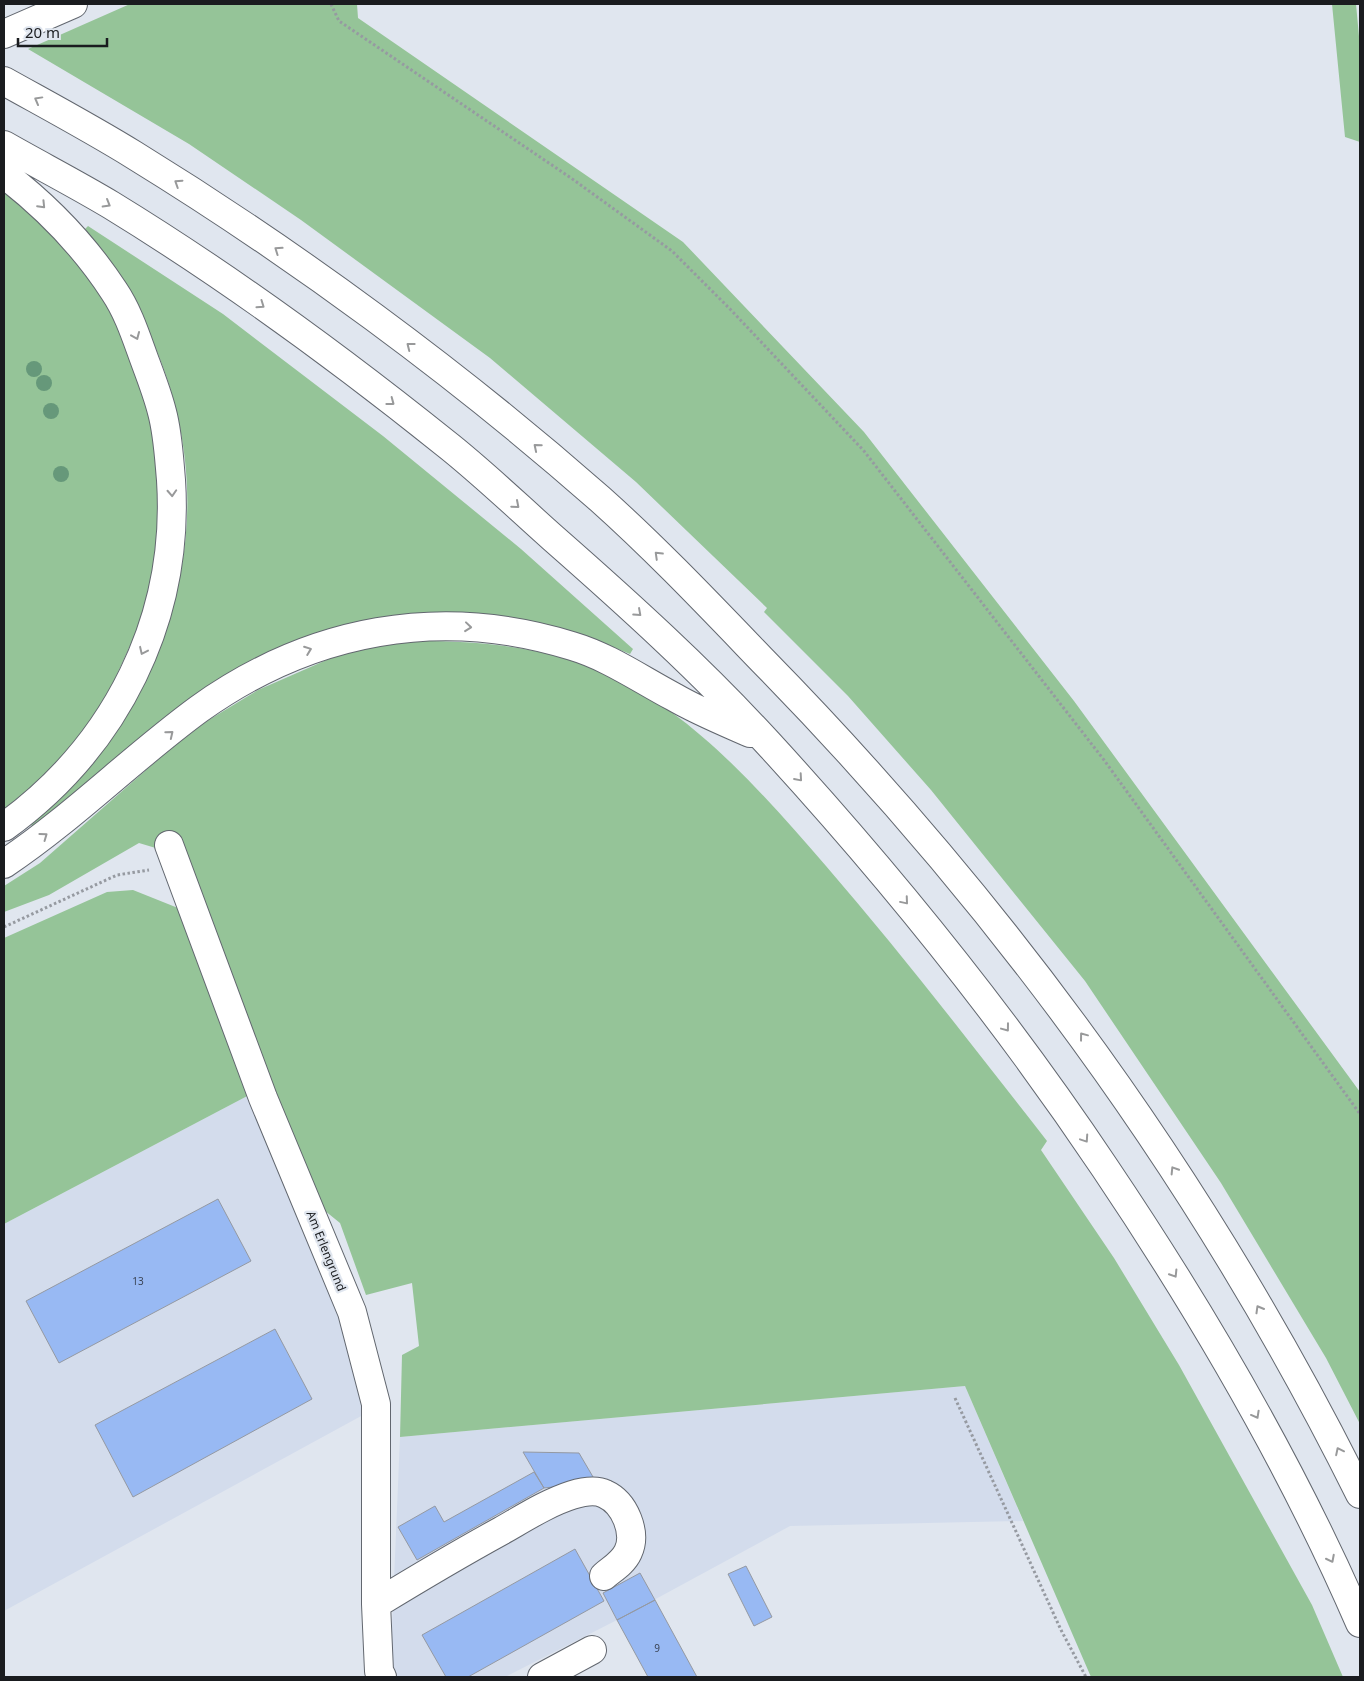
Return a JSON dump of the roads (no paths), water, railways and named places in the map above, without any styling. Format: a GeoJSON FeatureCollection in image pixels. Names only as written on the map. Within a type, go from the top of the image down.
{"type":"FeatureCollection","features":[{"type":"Feature","properties":{"kind":"main road"},"geometry":{"type":"LineString","coordinates":[[4,34],[73,4]]}},
{"type":"Feature","properties":{"kind":"main road"},"geometry":{"type":"LineString","coordinates":[[4,81],[140,158],[219,209],[374,317],[500,417],[601,501],[693,589],[819,718],[894,800],[963,882],[1087,1041],[1161,1149],[1229,1256],[1332,1438],[1360,1494]]}},
{"type":"Feature","properties":{"kind":"main road"},"geometry":{"type":"LineString","coordinates":[[4,145],[111,206],[221,277],[306,337],[448,445],[656,630],[767,741],[902,897],[975,986],[1069,1114],[1150,1234],[1211,1333],[1282,1462],[1343,1584],[1360,1623]]}},
{"type":"Feature","properties":{"kind":"main road"},"geometry":{"type":"LineString","coordinates":[[4,174],[35,198],[69,232],[90,255],[116,292],[136,335],[163,412],[169,456],[172,505],[172,533],[168,572],[158,610],[147,644],[119,703],[99,735],[74,765],[28,809],[4,827]]}},
{"type":"Feature","properties":{"kind":"main road"},"geometry":{"type":"LineString","coordinates":[[4,864],[47,835],[198,710],[232,688],[309,649],[363,634],[417,626],[461,626],[498,630],[573,646],[621,666],[676,698],[767,741]]}},
{"type":"Feature","properties":{"kind":"main road","name":"Am Erlengrund"},"geometry":{"type":"LineString","coordinates":[[169,845],[264,1098],[352,1312],[376,1404],[376,1604],[379,1671],[382,1677]]}},
{"type":"Feature","properties":{"kind":"main road"},"geometry":{"type":"LineString","coordinates":[[376,1604],[521,1519],[555,1501],[586,1492],[604,1494],[614,1501],[627,1518],[631,1533],[627,1554],[621,1563],[604,1576]]}},
{"type":"Feature","properties":{"kind":"main road"},"geometry":{"type":"LineString","coordinates":[[542,1677],[592,1650]]}}]}
